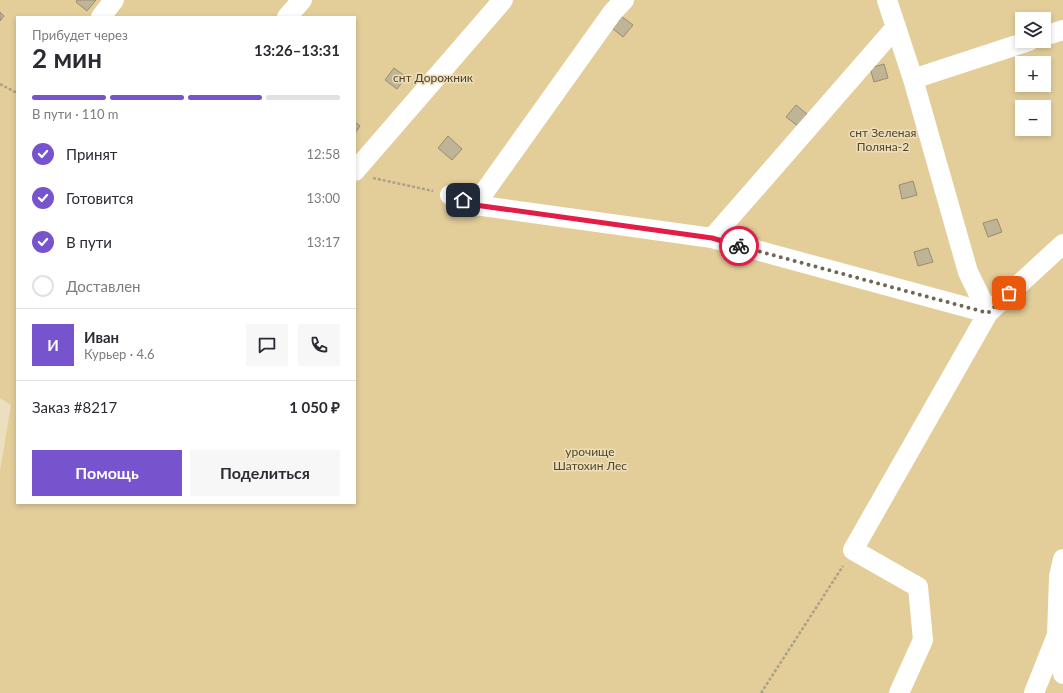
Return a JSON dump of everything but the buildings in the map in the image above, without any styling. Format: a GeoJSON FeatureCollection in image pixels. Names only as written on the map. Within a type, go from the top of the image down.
{"type":"FeatureCollection","features":[{"type":"Feature","properties":{"kind":"street"},"geometry":{"type":"LineString","coordinates":[[101,16],[114,0]]}},
{"type":"Feature","properties":{"kind":"street"},"geometry":{"type":"LineString","coordinates":[[288,16],[302,0]]}},
{"type":"Feature","properties":{"kind":"street"},"geometry":{"type":"LineString","coordinates":[[362,174],[503,0]]}},
{"type":"Feature","properties":{"kind":"street"},"geometry":{"type":"LineString","coordinates":[[475,205],[612,13],[624,0]]}},
{"type":"Feature","properties":{"kind":"street"},"geometry":{"type":"LineString","coordinates":[[887,0],[913,79],[968,272],[988,313]]}},
{"type":"Feature","properties":{"kind":"street"},"geometry":{"type":"LineString","coordinates":[[712,238],[896,27]]}},
{"type":"Feature","properties":{"kind":"street"},"geometry":{"type":"LineString","coordinates":[[1051,34],[1063,30]]}},
{"type":"Feature","properties":{"kind":"street"},"geometry":{"type":"LineString","coordinates":[[913,79],[1015,46]]}},
{"type":"Feature","properties":{"kind":"street"},"geometry":{"type":"LineString","coordinates":[[450,195],[475,205],[712,238],[988,313]]}},
{"type":"Feature","properties":{"kind":"street"},"geometry":{"type":"LineString","coordinates":[[899,693],[923,640],[918,587],[853,550],[988,313],[1063,244]]}},
{"type":"Feature","properties":{"kind":"street"},"geometry":{"type":"LineString","coordinates":[[1063,559],[1059,577],[1057,635],[1063,674]]}},
{"type":"Feature","properties":{"kind":"street"},"geometry":{"type":"LineString","coordinates":[[1034,693],[1057,635]]}},
{"type":"Feature","properties":{"kind":"path"},"geometry":{"type":"LineString","coordinates":[[0,84],[16,92]]}},
{"type":"Feature","properties":{"kind":"path"},"geometry":{"type":"LineString","coordinates":[[362,174],[450,195]]}},
{"type":"Feature","properties":{"kind":"path"},"geometry":{"type":"LineString","coordinates":[[761,693],[853,550]]}},
{"type":"Feature","properties":{"kind":"green space"},"geometry":{"type":"Polygon","coordinates":[[[0,0],[1063,0],[1063,693],[0,693],[0,471],[11,405],[0,398],[0,0]]]}},
{"type":"Feature","properties":{"kind":"way so far"},"geometry":{"type":"LineString","coordinates":[[739,246],[988,313],[1009,293]]}},
{"type":"Feature","properties":{"kind":"route"},"geometry":{"type":"LineString","coordinates":[[463,200],[475,205],[712,238],[739,246]]}},
{"type":"Feature","properties":{"kind":"park label","name":"снт Дорожник"},"geometry":{"type":"Point","coordinates":[433,78]}},
{"type":"Feature","properties":{"kind":"park label","name":"снт Зеленая Поляна-2"},"geometry":{"type":"Point","coordinates":[883,140]}},
{"type":"Feature","properties":{"kind":"park label","name":"урочище Шатохин Лес"},"geometry":{"type":"Point","coordinates":[590,459]}}]}
